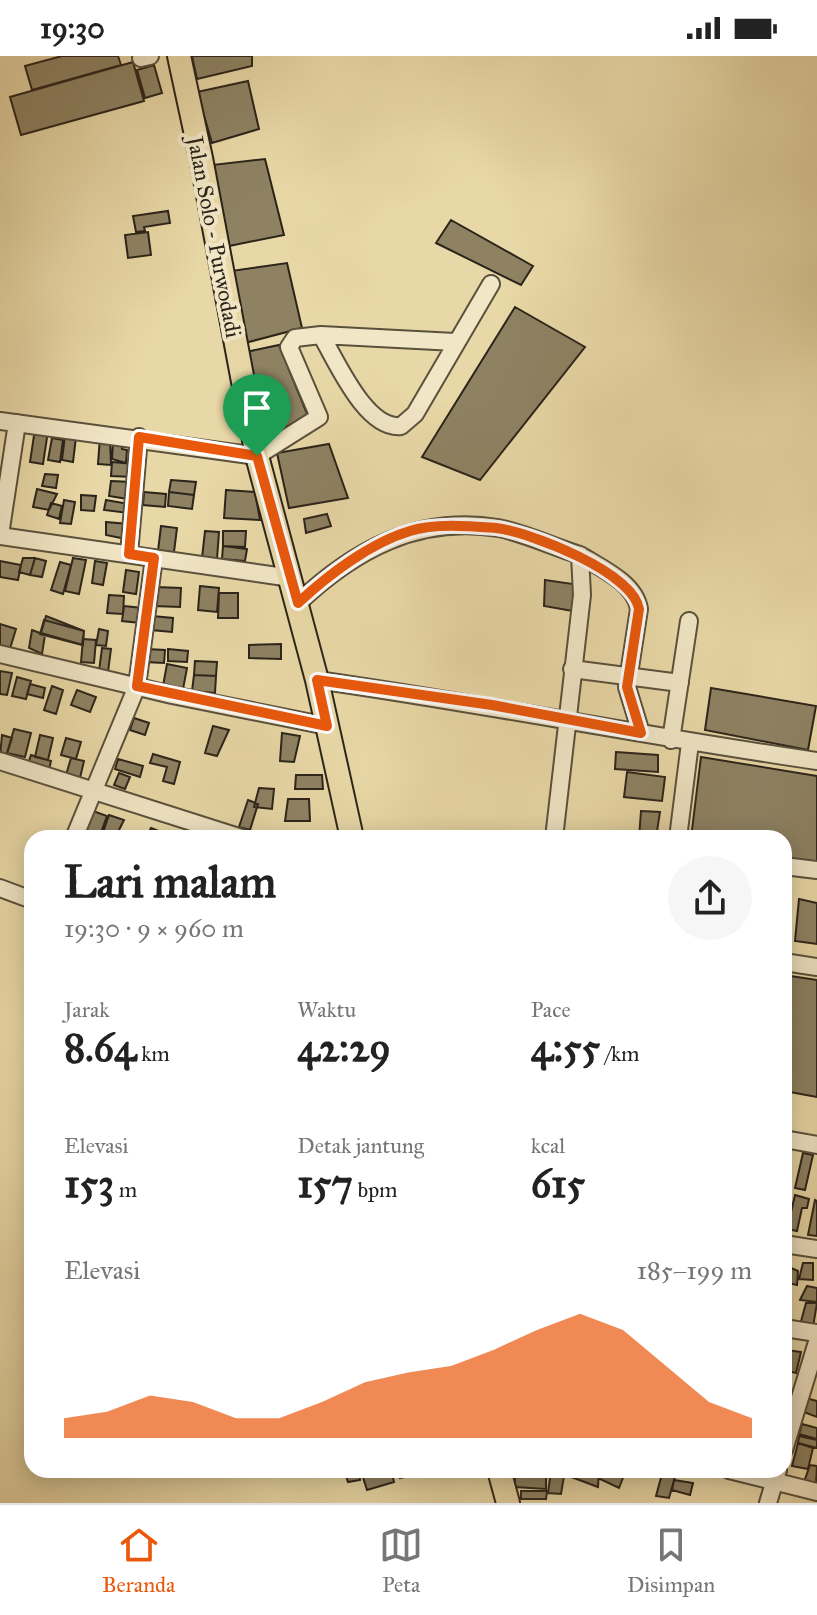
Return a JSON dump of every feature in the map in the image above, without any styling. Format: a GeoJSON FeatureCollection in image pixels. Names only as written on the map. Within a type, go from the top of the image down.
{"type":"FeatureCollection","features":[{"type":"Feature","properties":{"kind":"main road","name":"Jalan Solo - Purwodadi"},"geometry":{"type":"LineString","coordinates":[[179,56],[257,456],[298,603],[350,830]]}},
{"type":"Feature","properties":{"kind":"main road"},"geometry":{"type":"LineString","coordinates":[[501,1478],[508,1503]]}},
{"type":"Feature","properties":{"kind":"street"},"geometry":{"type":"LineString","coordinates":[[321,335],[366,409],[391,427],[401,426],[415,414],[491,284]]}},
{"type":"Feature","properties":{"kind":"street"},"geometry":{"type":"LineString","coordinates":[[291,578],[0,535],[8,422],[139,437],[257,456],[319,417],[289,347],[295,338],[321,335],[455,342]]}},
{"type":"Feature","properties":{"kind":"street"},"geometry":{"type":"LineString","coordinates":[[129,554],[139,437]]}},
{"type":"Feature","properties":{"kind":"street"},"geometry":{"type":"LineString","coordinates":[[298,603],[319,583],[393,537],[414,529],[498,528],[580,555],[617,579],[638,599],[627,687],[641,733]]}},
{"type":"Feature","properties":{"kind":"street"},"geometry":{"type":"LineString","coordinates":[[555,830],[582,595],[580,555]]}},
{"type":"Feature","properties":{"kind":"street"},"geometry":{"type":"LineString","coordinates":[[78,830],[96,793],[137,686],[154,558]]}},
{"type":"Feature","properties":{"kind":"street"},"geometry":{"type":"LineString","coordinates":[[671,740],[689,621]]}},
{"type":"Feature","properties":{"kind":"street"},"geometry":{"type":"LineString","coordinates":[[0,654],[137,686],[170,702],[327,726]]}},
{"type":"Feature","properties":{"kind":"street"},"geometry":{"type":"LineString","coordinates":[[572,669],[680,683]]}},
{"type":"Feature","properties":{"kind":"street"},"geometry":{"type":"LineString","coordinates":[[317,680],[569,719],[671,740],[817,761]]}},
{"type":"Feature","properties":{"kind":"street"},"geometry":{"type":"LineString","coordinates":[[679,830],[690,743]]}},
{"type":"Feature","properties":{"kind":"street"},"geometry":{"type":"LineString","coordinates":[[0,761],[216,830]]}},
{"type":"Feature","properties":{"kind":"street"},"geometry":{"type":"LineString","coordinates":[[792,867],[817,870]]}},
{"type":"Feature","properties":{"kind":"street"},"geometry":{"type":"LineString","coordinates":[[0,888],[24,897]]}},
{"type":"Feature","properties":{"kind":"street"},"geometry":{"type":"LineString","coordinates":[[792,963],[817,967]]}},
{"type":"Feature","properties":{"kind":"street"},"geometry":{"type":"LineString","coordinates":[[792,1140],[817,1145]]}},
{"type":"Feature","properties":{"kind":"street"},"geometry":{"type":"LineString","coordinates":[[792,1245],[817,1249]]}},
{"type":"Feature","properties":{"kind":"street"},"geometry":{"type":"LineString","coordinates":[[792,1329],[817,1333]]}},
{"type":"Feature","properties":{"kind":"street"},"geometry":{"type":"LineString","coordinates":[[792,1424],[817,1342]]}},
{"type":"Feature","properties":{"kind":"street"},"geometry":{"type":"LineString","coordinates":[[768,1503],[775,1478]]}},
{"type":"Feature","properties":{"kind":"street"},"geometry":{"type":"LineString","coordinates":[[781,1478],[817,1492]]}},
{"type":"Feature","properties":{"kind":"building"},"geometry":{"type":"Polygon","coordinates":[[[62,56],[118,56],[121,65],[32,90],[25,66],[62,56]]]}},
{"type":"Feature","properties":{"kind":"building"},"geometry":{"type":"Polygon","coordinates":[[[192,56],[252,56],[252,66],[197,79],[192,56]]]}},
{"type":"Feature","properties":{"kind":"building"},"geometry":{"type":"Polygon","coordinates":[[[133,62],[144,101],[21,135],[10,97],[133,62]]]}},
{"type":"Feature","properties":{"kind":"building"},"geometry":{"type":"Polygon","coordinates":[[[154,65],[162,93],[145,98],[137,70],[154,65]]]}},
{"type":"Feature","properties":{"kind":"building"},"geometry":{"type":"Polygon","coordinates":[[[248,81],[259,129],[212,143],[197,92],[248,81]]]}},
{"type":"Feature","properties":{"kind":"building"},"geometry":{"type":"Polygon","coordinates":[[[265,159],[284,235],[229,246],[212,165],[265,159]]]}},
{"type":"Feature","properties":{"kind":"building"},"geometry":{"type":"Polygon","coordinates":[[[168,211],[170,223],[144,227],[145,231],[136,232],[133,216],[168,211]]]}},
{"type":"Feature","properties":{"kind":"building"},"geometry":{"type":"Polygon","coordinates":[[[451,220],[533,266],[521,285],[436,243],[451,220]]]}},
{"type":"Feature","properties":{"kind":"building"},"geometry":{"type":"Polygon","coordinates":[[[148,232],[151,255],[128,258],[125,235],[148,232]]]}},
{"type":"Feature","properties":{"kind":"building"},"geometry":{"type":"Polygon","coordinates":[[[287,263],[302,328],[245,343],[231,271],[287,263]]]}},
{"type":"Feature","properties":{"kind":"building"},"geometry":{"type":"Polygon","coordinates":[[[515,307],[585,347],[480,480],[422,457],[515,307]]]}},
{"type":"Feature","properties":{"kind":"building"},"geometry":{"type":"Polygon","coordinates":[[[279,345],[308,416],[265,438],[246,352],[279,345]]]}},
{"type":"Feature","properties":{"kind":"building"},"geometry":{"type":"Polygon","coordinates":[[[35,429],[48,431],[43,464],[30,462],[35,429]]]}},
{"type":"Feature","properties":{"kind":"building"},"geometry":{"type":"Polygon","coordinates":[[[65,435],[76,437],[73,462],[62,460],[65,435]]]}},
{"type":"Feature","properties":{"kind":"building"},"geometry":{"type":"Polygon","coordinates":[[[100,437],[110,437],[111,465],[98,464],[100,437]]]}},
{"type":"Feature","properties":{"kind":"building"},"geometry":{"type":"Polygon","coordinates":[[[52,438],[63,440],[60,462],[48,460],[52,438]]]}},
{"type":"Feature","properties":{"kind":"building"},"geometry":{"type":"Polygon","coordinates":[[[113,442],[122,443],[122,449],[127,450],[126,463],[112,459],[113,442]]]}},
{"type":"Feature","properties":{"kind":"building"},"geometry":{"type":"Polygon","coordinates":[[[329,444],[348,498],[289,508],[277,453],[329,444]]]}},
{"type":"Feature","properties":{"kind":"building"},"geometry":{"type":"Polygon","coordinates":[[[112,462],[134,464],[133,477],[111,476],[112,462]]]}},
{"type":"Feature","properties":{"kind":"building"},"geometry":{"type":"Polygon","coordinates":[[[45,474],[58,475],[56,488],[42,486],[45,474]]]}},
{"type":"Feature","properties":{"kind":"building"},"geometry":{"type":"Polygon","coordinates":[[[171,480],[196,482],[194,495],[169,492],[171,480]]]}},
{"type":"Feature","properties":{"kind":"building"},"geometry":{"type":"Polygon","coordinates":[[[111,481],[132,482],[128,499],[109,496],[111,481]]]}},
{"type":"Feature","properties":{"kind":"building"},"geometry":{"type":"Polygon","coordinates":[[[37,489],[57,494],[49,510],[33,507],[37,489]]]}},
{"type":"Feature","properties":{"kind":"building"},"geometry":{"type":"Polygon","coordinates":[[[226,490],[255,492],[260,520],[224,518],[226,490]]]}},
{"type":"Feature","properties":{"kind":"building"},"geometry":{"type":"Polygon","coordinates":[[[144,492],[166,494],[165,507],[143,505],[144,492]]]}},
{"type":"Feature","properties":{"kind":"building"},"geometry":{"type":"Polygon","coordinates":[[[169,492],[194,495],[192,509],[168,506],[169,492]]]}},
{"type":"Feature","properties":{"kind":"building"},"geometry":{"type":"Polygon","coordinates":[[[81,495],[96,496],[94,511],[81,510],[81,495]]]}},
{"type":"Feature","properties":{"kind":"building"},"geometry":{"type":"Polygon","coordinates":[[[64,500],[75,502],[71,524],[60,523],[64,500]]]}},
{"type":"Feature","properties":{"kind":"building"},"geometry":{"type":"Polygon","coordinates":[[[106,500],[129,504],[128,513],[104,510],[106,500]]]}},
{"type":"Feature","properties":{"kind":"building"},"geometry":{"type":"Polygon","coordinates":[[[51,503],[62,506],[59,519],[47,515],[51,503]]]}},
{"type":"Feature","properties":{"kind":"building"},"geometry":{"type":"Polygon","coordinates":[[[327,514],[331,526],[306,533],[304,519],[327,514]]]}},
{"type":"Feature","properties":{"kind":"building"},"geometry":{"type":"Polygon","coordinates":[[[106,522],[128,524],[126,539],[106,535],[106,522]]]}},
{"type":"Feature","properties":{"kind":"building"},"geometry":{"type":"Polygon","coordinates":[[[161,526],[177,528],[174,552],[158,551],[161,526]]]}},
{"type":"Feature","properties":{"kind":"building"},"geometry":{"type":"Polygon","coordinates":[[[205,531],[219,532],[217,559],[202,558],[205,531]]]}},
{"type":"Feature","properties":{"kind":"building"},"geometry":{"type":"Polygon","coordinates":[[[223,531],[246,531],[245,547],[223,546],[223,531]]]}},
{"type":"Feature","properties":{"kind":"building"},"geometry":{"type":"Polygon","coordinates":[[[223,546],[247,549],[245,561],[222,559],[223,546]]]}},
{"type":"Feature","properties":{"kind":"building"},"geometry":{"type":"Polygon","coordinates":[[[23,558],[35,558],[30,575],[19,572],[23,558]]]}},
{"type":"Feature","properties":{"kind":"building"},"geometry":{"type":"Polygon","coordinates":[[[35,558],[46,561],[42,577],[30,575],[35,558]]]}},
{"type":"Feature","properties":{"kind":"building"},"geometry":{"type":"Polygon","coordinates":[[[73,558],[86,560],[79,594],[65,591],[73,558]]]}},
{"type":"Feature","properties":{"kind":"building"},"geometry":{"type":"Polygon","coordinates":[[[0,561],[21,565],[18,580],[0,577],[0,561]]]}},
{"type":"Feature","properties":{"kind":"building"},"geometry":{"type":"Polygon","coordinates":[[[95,561],[107,563],[103,585],[92,583],[95,561]]]}},
{"type":"Feature","properties":{"kind":"building"},"geometry":{"type":"Polygon","coordinates":[[[60,562],[71,565],[63,594],[51,590],[60,562]]]}},
{"type":"Feature","properties":{"kind":"building"},"geometry":{"type":"Polygon","coordinates":[[[126,570],[139,572],[136,594],[123,592],[126,570]]]}},
{"type":"Feature","properties":{"kind":"building"},"geometry":{"type":"Polygon","coordinates":[[[545,580],[573,584],[573,611],[544,606],[545,580]]]}},
{"type":"Feature","properties":{"kind":"building"},"geometry":{"type":"Polygon","coordinates":[[[200,586],[219,588],[217,612],[198,610],[200,586]]]}},
{"type":"Feature","properties":{"kind":"building"},"geometry":{"type":"Polygon","coordinates":[[[155,587],[181,588],[180,607],[154,606],[155,587]]]}},
{"type":"Feature","properties":{"kind":"building"},"geometry":{"type":"Polygon","coordinates":[[[219,593],[238,593],[238,618],[218,618],[219,593]]]}},
{"type":"Feature","properties":{"kind":"building"},"geometry":{"type":"Polygon","coordinates":[[[109,595],[124,596],[123,614],[107,613],[109,595]]]}},
{"type":"Feature","properties":{"kind":"building"},"geometry":{"type":"Polygon","coordinates":[[[124,606],[142,608],[140,623],[122,621],[124,606]]]}},
{"type":"Feature","properties":{"kind":"building"},"geometry":{"type":"Polygon","coordinates":[[[46,616],[84,631],[83,645],[41,633],[46,616]]]}},
{"type":"Feature","properties":{"kind":"building"},"geometry":{"type":"Polygon","coordinates":[[[152,616],[173,618],[172,632],[151,630],[152,616]]]}},
{"type":"Feature","properties":{"kind":"building"},"geometry":{"type":"Polygon","coordinates":[[[44,620],[84,631],[82,645],[40,634],[44,620]]]}},
{"type":"Feature","properties":{"kind":"building"},"geometry":{"type":"Polygon","coordinates":[[[0,624],[16,629],[9,652],[0,649],[0,624]]]}},
{"type":"Feature","properties":{"kind":"building"},"geometry":{"type":"Polygon","coordinates":[[[99,629],[108,631],[106,646],[96,645],[99,629]]]}},
{"type":"Feature","properties":{"kind":"building"},"geometry":{"type":"Polygon","coordinates":[[[32,630],[45,635],[42,654],[29,648],[32,630]]]}},
{"type":"Feature","properties":{"kind":"building"},"geometry":{"type":"Polygon","coordinates":[[[83,639],[96,640],[94,663],[81,662],[83,639]]]}},
{"type":"Feature","properties":{"kind":"building"},"geometry":{"type":"Polygon","coordinates":[[[281,644],[281,659],[249,658],[249,645],[281,644]]]}},
{"type":"Feature","properties":{"kind":"building"},"geometry":{"type":"Polygon","coordinates":[[[102,648],[111,649],[108,672],[99,671],[102,648]]]}},
{"type":"Feature","properties":{"kind":"building"},"geometry":{"type":"Polygon","coordinates":[[[146,649],[165,650],[164,663],[145,662],[146,649]]]}},
{"type":"Feature","properties":{"kind":"building"},"geometry":{"type":"Polygon","coordinates":[[[168,649],[188,651],[187,662],[168,661],[168,649]]]}},
{"type":"Feature","properties":{"kind":"building"},"geometry":{"type":"Polygon","coordinates":[[[195,661],[217,662],[216,676],[194,675],[195,661]]]}},
{"type":"Feature","properties":{"kind":"building"},"geometry":{"type":"Polygon","coordinates":[[[167,664],[187,668],[183,689],[163,686],[167,664]]]}},
{"type":"Feature","properties":{"kind":"building"},"geometry":{"type":"Polygon","coordinates":[[[0,671],[12,673],[7,695],[0,694],[0,671]]]}},
{"type":"Feature","properties":{"kind":"building"},"geometry":{"type":"Polygon","coordinates":[[[194,675],[216,676],[215,693],[192,691],[194,675]]]}},
{"type":"Feature","properties":{"kind":"building"},"geometry":{"type":"Polygon","coordinates":[[[17,677],[31,681],[26,699],[12,696],[17,677]]]}},
{"type":"Feature","properties":{"kind":"building"},"geometry":{"type":"Polygon","coordinates":[[[30,684],[45,688],[43,698],[27,694],[30,684]]]}},
{"type":"Feature","properties":{"kind":"building"},"geometry":{"type":"Polygon","coordinates":[[[52,686],[63,690],[56,714],[44,710],[52,686]]]}},
{"type":"Feature","properties":{"kind":"building"},"geometry":{"type":"Polygon","coordinates":[[[711,688],[816,706],[808,750],[705,730],[711,688]]]}},
{"type":"Feature","properties":{"kind":"building"},"geometry":{"type":"Polygon","coordinates":[[[77,690],[96,697],[90,712],[71,705],[77,690]]]}},
{"type":"Feature","properties":{"kind":"building"},"geometry":{"type":"Polygon","coordinates":[[[134,718],[149,723],[145,735],[130,730],[134,718]]]}},
{"type":"Feature","properties":{"kind":"building"},"geometry":{"type":"Polygon","coordinates":[[[213,726],[229,730],[217,756],[205,753],[213,726]]]}},
{"type":"Feature","properties":{"kind":"building"},"geometry":{"type":"Polygon","coordinates":[[[14,729],[31,733],[25,757],[7,753],[14,729]]]}},
{"type":"Feature","properties":{"kind":"building"},"geometry":{"type":"Polygon","coordinates":[[[282,733],[300,736],[294,762],[280,761],[282,733]]]}},
{"type":"Feature","properties":{"kind":"building"},"geometry":{"type":"Polygon","coordinates":[[[2,735],[12,738],[6,757],[0,756],[2,735]]]}},
{"type":"Feature","properties":{"kind":"building"},"geometry":{"type":"Polygon","coordinates":[[[40,735],[53,738],[48,760],[35,757],[40,735]]]}},
{"type":"Feature","properties":{"kind":"building"},"geometry":{"type":"Polygon","coordinates":[[[66,738],[81,742],[76,759],[61,755],[66,738]]]}},
{"type":"Feature","properties":{"kind":"building"},"geometry":{"type":"Polygon","coordinates":[[[616,752],[658,755],[658,772],[615,769],[616,752]]]}},
{"type":"Feature","properties":{"kind":"building"},"geometry":{"type":"Polygon","coordinates":[[[153,754],[180,762],[174,784],[163,781],[167,767],[150,763],[153,754]]]}},
{"type":"Feature","properties":{"kind":"building"},"geometry":{"type":"Polygon","coordinates":[[[31,755],[51,761],[49,770],[28,764],[31,755]]]}},
{"type":"Feature","properties":{"kind":"building"},"geometry":{"type":"Polygon","coordinates":[[[701,757],[817,776],[817,866],[792,861],[792,830],[692,830],[701,757]]]}},
{"type":"Feature","properties":{"kind":"building"},"geometry":{"type":"Polygon","coordinates":[[[71,758],[84,761],[80,778],[66,775],[71,758]]]}},
{"type":"Feature","properties":{"kind":"building"},"geometry":{"type":"Polygon","coordinates":[[[118,759],[143,766],[140,777],[115,769],[118,759]]]}},
{"type":"Feature","properties":{"kind":"building"},"geometry":{"type":"Polygon","coordinates":[[[627,772],[665,777],[662,801],[624,797],[627,772]]]}},
{"type":"Feature","properties":{"kind":"building"},"geometry":{"type":"Polygon","coordinates":[[[119,773],[130,777],[125,789],[114,785],[119,773]]]}},
{"type":"Feature","properties":{"kind":"building"},"geometry":{"type":"Polygon","coordinates":[[[296,775],[322,775],[323,789],[295,789],[296,775]]]}},
{"type":"Feature","properties":{"kind":"building"},"geometry":{"type":"Polygon","coordinates":[[[259,788],[274,789],[272,809],[254,807],[259,788]]]}},
{"type":"Feature","properties":{"kind":"building"},"geometry":{"type":"Polygon","coordinates":[[[288,799],[309,799],[310,821],[285,821],[288,799]]]}},
{"type":"Feature","properties":{"kind":"building"},"geometry":{"type":"Polygon","coordinates":[[[248,800],[258,804],[250,830],[239,827],[248,800]]]}},
{"type":"Feature","properties":{"kind":"building"},"geometry":{"type":"Polygon","coordinates":[[[93,811],[107,816],[102,830],[86,830],[93,811]]]}},
{"type":"Feature","properties":{"kind":"building"},"geometry":{"type":"Polygon","coordinates":[[[641,811],[660,812],[657,830],[640,830],[641,811]]]}},
{"type":"Feature","properties":{"kind":"building"},"geometry":{"type":"Polygon","coordinates":[[[109,815],[124,820],[119,830],[104,830],[109,815]]]}},
{"type":"Feature","properties":{"kind":"building"},"geometry":{"type":"Polygon","coordinates":[[[799,899],[817,903],[817,944],[795,941],[799,899]]]}},
{"type":"Feature","properties":{"kind":"building"},"geometry":{"type":"Polygon","coordinates":[[[792,976],[817,980],[817,1097],[792,1092],[792,976]]]}},
{"type":"Feature","properties":{"kind":"building"},"geometry":{"type":"Polygon","coordinates":[[[803,1153],[813,1155],[805,1190],[795,1188],[803,1153]]]}},
{"type":"Feature","properties":{"kind":"building"},"geometry":{"type":"Polygon","coordinates":[[[795,1195],[809,1199],[807,1208],[802,1208],[797,1231],[792,1230],[795,1195]]]}},
{"type":"Feature","properties":{"kind":"building"},"geometry":{"type":"Polygon","coordinates":[[[817,1201],[817,1236],[808,1235],[817,1201]]]}},
{"type":"Feature","properties":{"kind":"building"},"geometry":{"type":"Polygon","coordinates":[[[803,1263],[813,1263],[813,1280],[799,1279],[803,1263]]]}},
{"type":"Feature","properties":{"kind":"building"},"geometry":{"type":"Polygon","coordinates":[[[792,1268],[798,1271],[797,1285],[792,1284],[792,1268]]]}},
{"type":"Feature","properties":{"kind":"building"},"geometry":{"type":"Polygon","coordinates":[[[807,1286],[817,1288],[817,1302],[800,1300],[807,1286]]]}},
{"type":"Feature","properties":{"kind":"building"},"geometry":{"type":"Polygon","coordinates":[[[806,1303],[817,1303],[813,1327],[800,1325],[806,1303]]]}},
{"type":"Feature","properties":{"kind":"building"},"geometry":{"type":"Polygon","coordinates":[[[792,1351],[801,1352],[796,1373],[792,1372],[792,1351]]]}},
{"type":"Feature","properties":{"kind":"building"},"geometry":{"type":"Polygon","coordinates":[[[806,1398],[817,1401],[817,1417],[804,1412],[806,1398]]]}},
{"type":"Feature","properties":{"kind":"building"},"geometry":{"type":"Polygon","coordinates":[[[802,1424],[817,1428],[817,1439],[799,1434],[802,1424]]]}},
{"type":"Feature","properties":{"kind":"building"},"geometry":{"type":"Polygon","coordinates":[[[799,1436],[817,1440],[817,1448],[798,1443],[799,1436]]]}},
{"type":"Feature","properties":{"kind":"building"},"geometry":{"type":"Polygon","coordinates":[[[798,1443],[813,1448],[808,1469],[792,1466],[798,1443]]]}},
{"type":"Feature","properties":{"kind":"building"},"geometry":{"type":"Polygon","coordinates":[[[810,1465],[817,1466],[816,1484],[804,1482],[810,1465]]]}},
{"type":"Feature","properties":{"kind":"building"},"geometry":{"type":"Polygon","coordinates":[[[363,1478],[393,1478],[394,1482],[367,1490],[363,1478]]]}},
{"type":"Feature","properties":{"kind":"building"},"geometry":{"type":"Polygon","coordinates":[[[515,1478],[546,1478],[546,1489],[515,1487],[515,1478]]]}},
{"type":"Feature","properties":{"kind":"building"},"geometry":{"type":"Polygon","coordinates":[[[550,1478],[564,1478],[561,1494],[548,1493],[550,1478]]]}},
{"type":"Feature","properties":{"kind":"building"},"geometry":{"type":"Polygon","coordinates":[[[574,1478],[599,1478],[598,1487],[574,1478]]]}},
{"type":"Feature","properties":{"kind":"building"},"geometry":{"type":"Polygon","coordinates":[[[600,1478],[623,1478],[619,1488],[600,1478]]]}},
{"type":"Feature","properties":{"kind":"building"},"geometry":{"type":"Polygon","coordinates":[[[661,1478],[675,1478],[669,1498],[656,1496],[661,1478]]]}},
{"type":"Feature","properties":{"kind":"building"},"geometry":{"type":"Polygon","coordinates":[[[674,1480],[693,1483],[690,1495],[672,1490],[674,1480]]]}},
{"type":"Feature","properties":{"kind":"building"},"geometry":{"type":"Polygon","coordinates":[[[521,1491],[547,1491],[546,1499],[521,1499],[521,1491]]]}},
{"type":"Feature","properties":{"kind":"route"},"geometry":{"type":"LineString","coordinates":[[139,437],[257,456],[298,603],[319,583],[393,537],[414,529],[498,528],[580,555],[617,579],[638,599],[627,687],[641,733],[492,705],[317,680],[327,726],[137,686],[154,558],[129,554],[139,437]]}}]}
